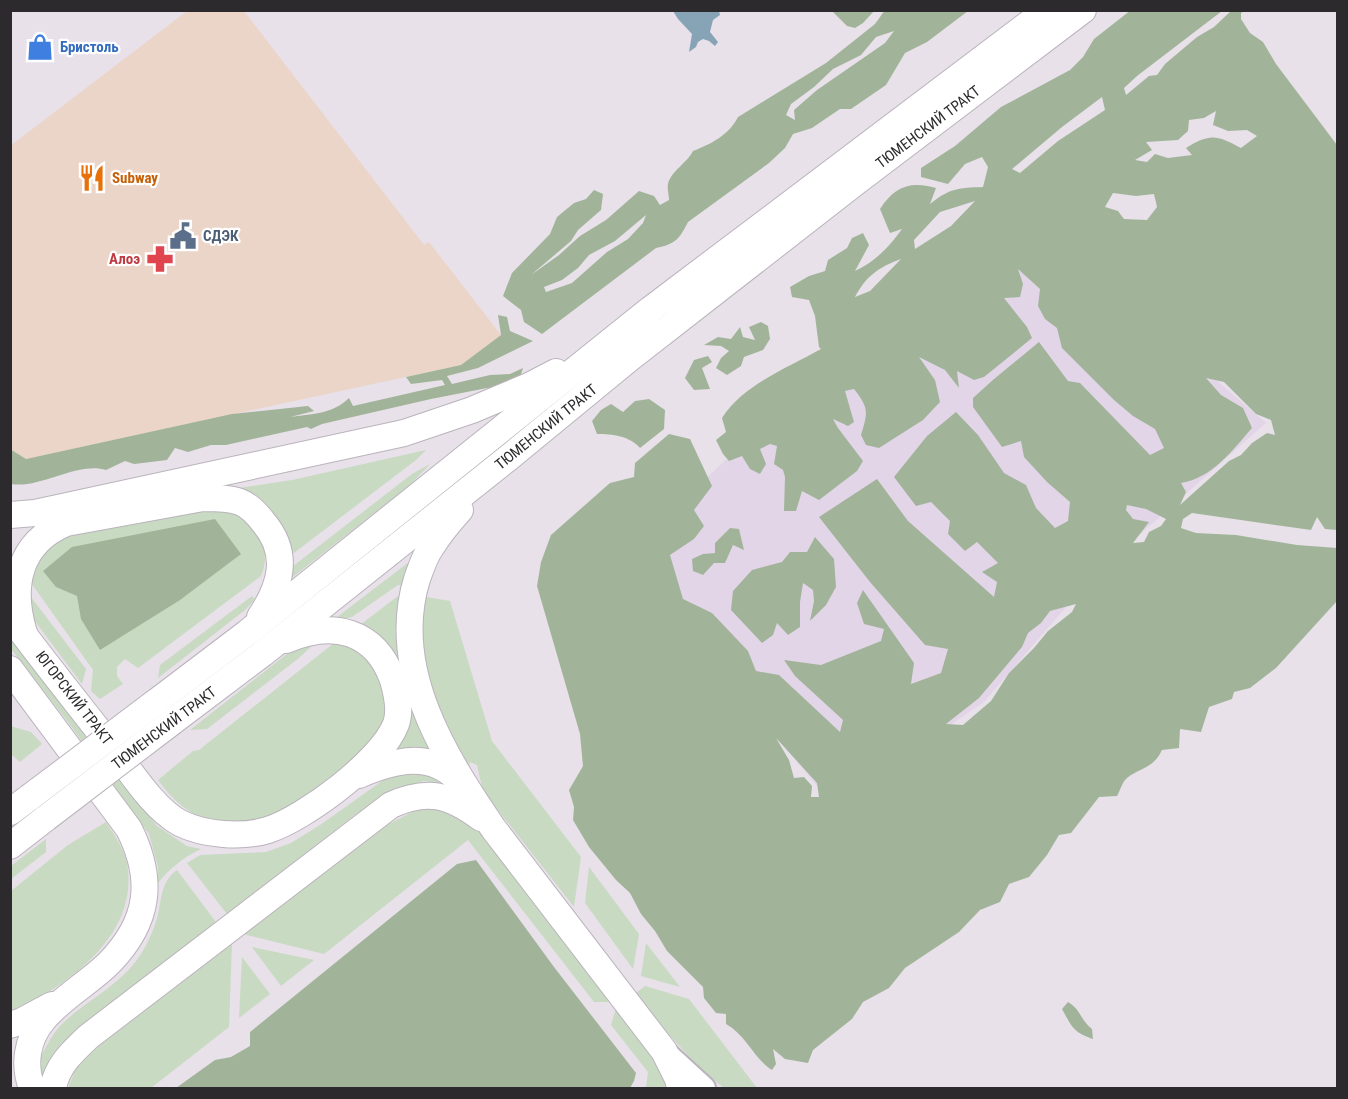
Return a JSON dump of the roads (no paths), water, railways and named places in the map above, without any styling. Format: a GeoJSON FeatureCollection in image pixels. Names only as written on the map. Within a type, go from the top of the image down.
{"type":"FeatureCollection","features":[{"type":"Feature","properties":{"kind":"main road","name":"ТЮМЕНСКИЙ ТРАКТ"},"geometry":{"type":"LineString","coordinates":[[20,805],[247,633],[651,309],[1047,10]]}},
{"type":"Feature","properties":{"kind":"main road","name":"ТЮМЕНСКИЙ ТРАКТ"},"geometry":{"type":"LineString","coordinates":[[10,846],[262,654],[606,377],[856,182],[1083,10]]}},
{"type":"Feature","properties":{"kind":"main road"},"geometry":{"type":"LineString","coordinates":[[10,515],[35,513],[404,433],[435,424],[529,386],[567,366],[651,309]]}},
{"type":"Feature","properties":{"kind":"main road"},"geometry":{"type":"LineString","coordinates":[[507,459],[468,500],[431,547],[420,570],[411,600],[408,631],[420,696],[432,726],[470,794],[493,828],[664,1051],[704,1089]]}},
{"type":"Feature","properties":{"kind":"main road"},"geometry":{"type":"LineString","coordinates":[[26,637],[17,600],[19,574],[24,560],[37,542],[53,529],[66,523],[203,498],[241,502],[257,514],[276,541],[280,571],[276,586],[269,604],[247,633]]}},
{"type":"Feature","properties":{"kind":"main road","name":"ЮГОРСКИЙ ТРАКТ"},"geometry":{"type":"LineString","coordinates":[[10,616],[161,808],[178,822],[202,832],[246,834],[268,830],[290,820],[351,778]]}},
{"type":"Feature","properties":{"kind":"main road"},"geometry":{"type":"LineString","coordinates":[[262,654],[288,639],[327,630],[355,636],[378,651],[391,675],[399,711],[396,725],[384,744],[371,760],[351,778]]}},
{"type":"Feature","properties":{"kind":"main road"},"geometry":{"type":"LineString","coordinates":[[10,669],[129,829],[139,849],[146,889],[141,913],[128,939],[109,962],[43,1019],[31,1040],[27,1055],[27,1068],[32,1089]]}},
{"type":"Feature","properties":{"kind":"main road"},"geometry":{"type":"LineString","coordinates":[[351,778],[397,761],[420,760],[437,764],[453,774],[470,794]]}},
{"type":"Feature","properties":{"kind":"main road"},"geometry":{"type":"LineString","coordinates":[[53,1089],[59,1070],[70,1053],[88,1037],[391,805],[418,795],[444,796],[464,806],[493,828]]}},
{"type":"Feature","properties":{"kind":"main road"},"geometry":{"type":"LineString","coordinates":[[10,1025],[41,1011],[85,983]]}},
{"type":"Feature","properties":{"kind":"main road"},"geometry":{"type":"LineString","coordinates":[[664,1051],[678,1079],[680,1089]]}},
{"type":"Feature","properties":{"kind":"main road"},"geometry":{"type":"LineString","coordinates":[[10,1074],[24,1089]]}},
{"type":"Feature","properties":{"kind":"water"},"geometry":{"type":"Polygon","coordinates":[[[673,11],[719,11],[720,15],[713,20],[710,32],[718,42],[715,46],[703,39],[689,52],[692,34],[673,11]]]}},
{"type":"Feature","properties":{"kind":"place","name":"Бристоль"},"geometry":{"type":"Point","coordinates":[40,47]}},
{"type":"Feature","properties":{"kind":"place","name":"Subway"},"geometry":{"type":"Point","coordinates":[92,178]}},
{"type":"Feature","properties":{"kind":"place","name":"СДЭК"},"geometry":{"type":"Point","coordinates":[183,236]}},
{"type":"Feature","properties":{"kind":"place","name":"Алоэ"},"geometry":{"type":"Point","coordinates":[160,259]}}]}
